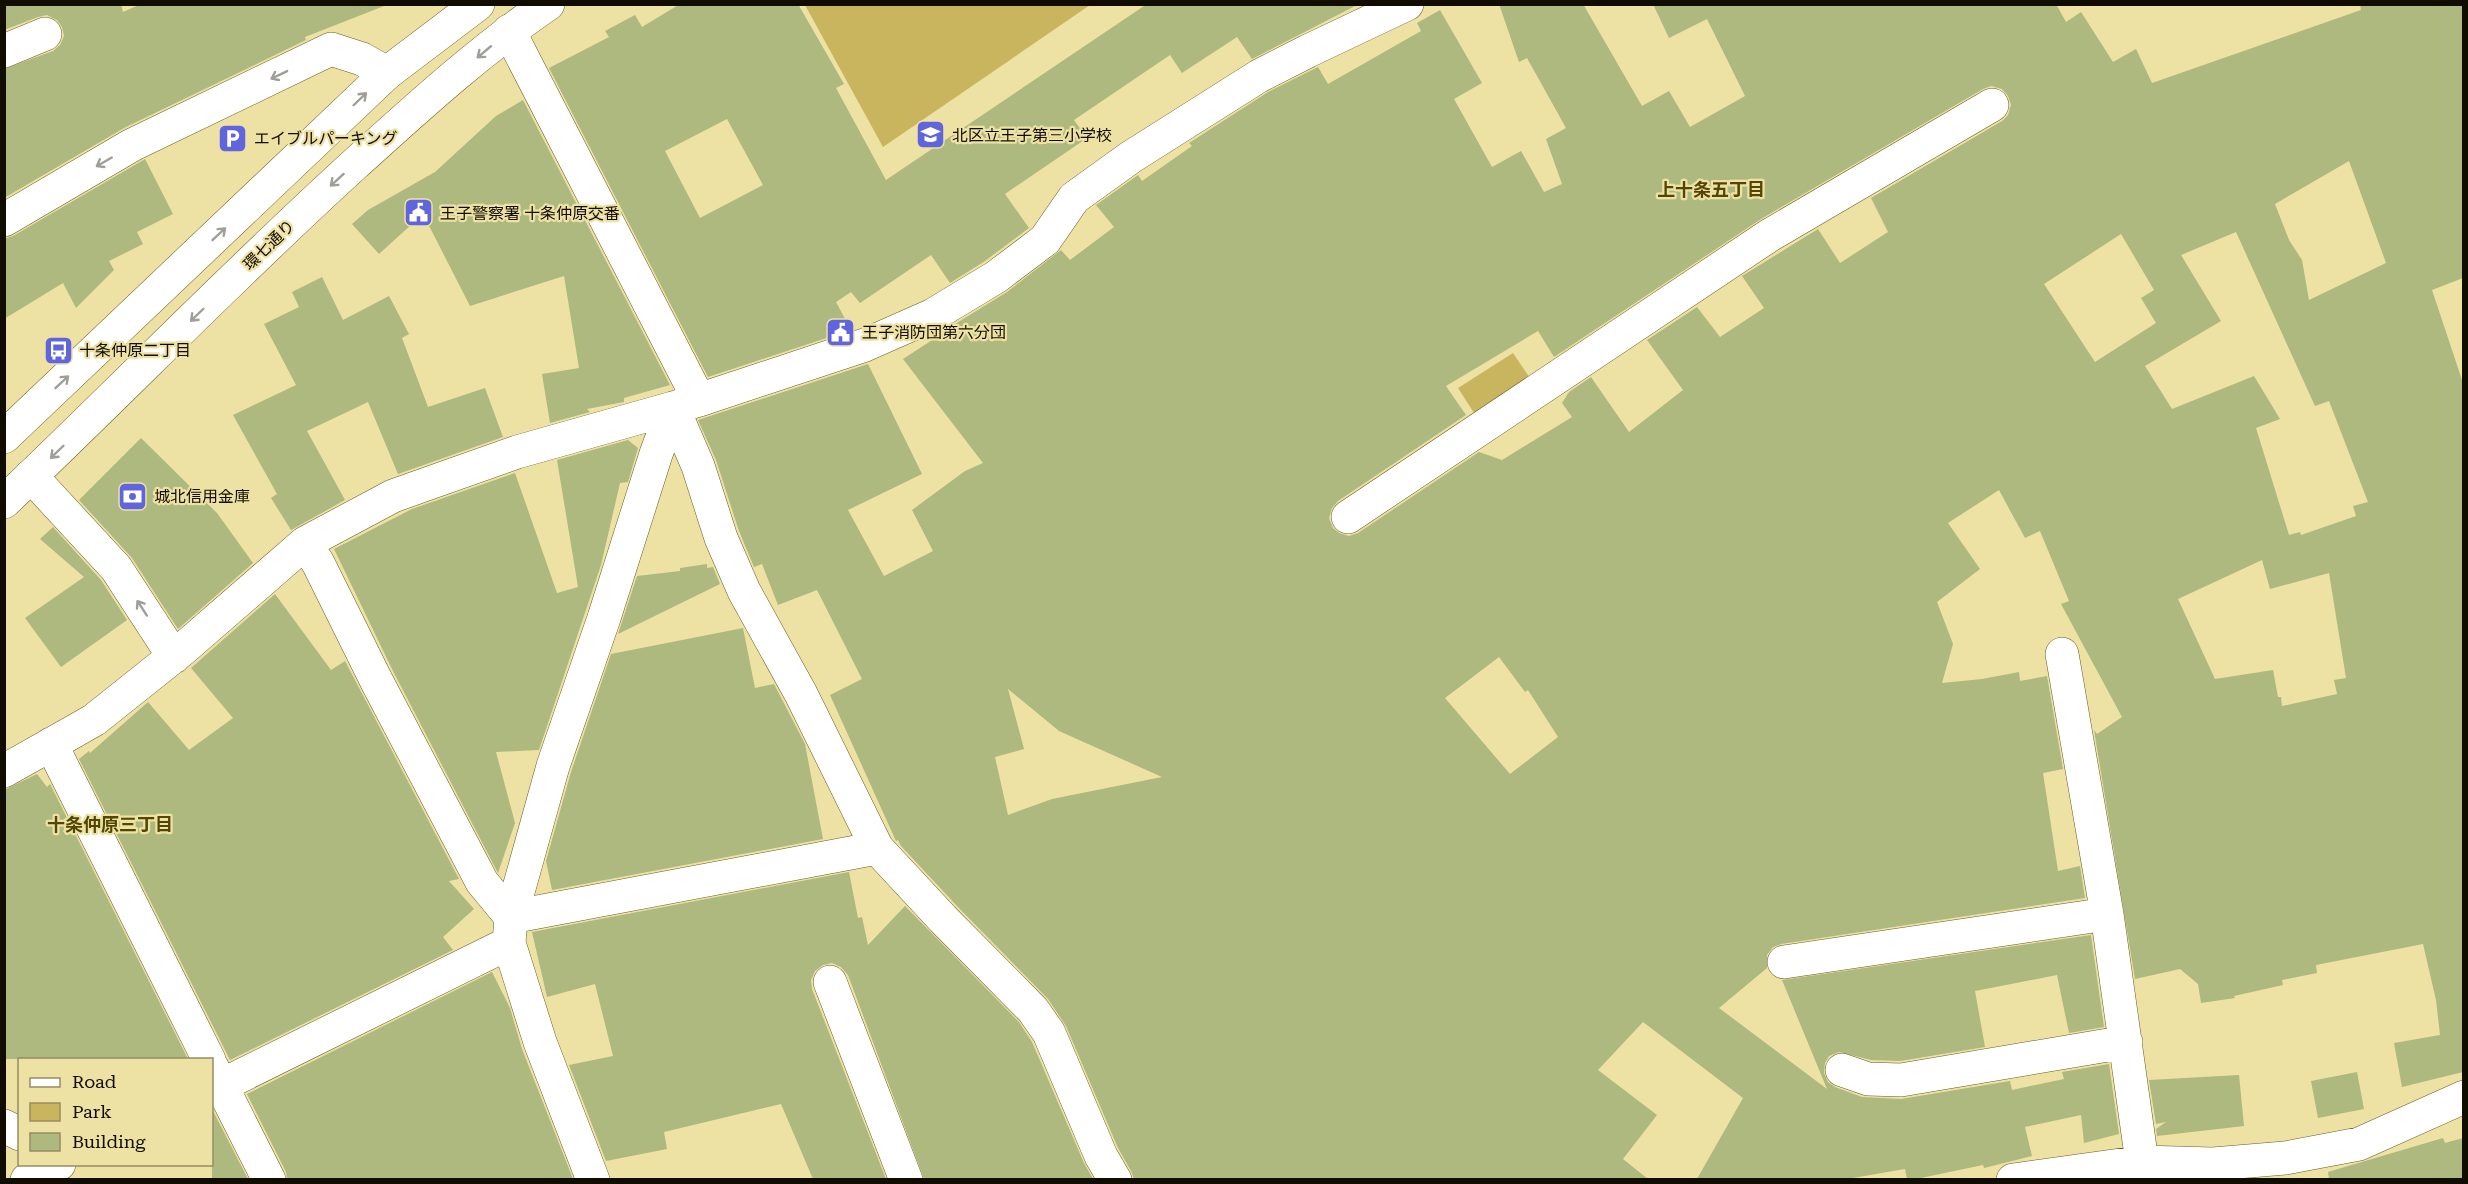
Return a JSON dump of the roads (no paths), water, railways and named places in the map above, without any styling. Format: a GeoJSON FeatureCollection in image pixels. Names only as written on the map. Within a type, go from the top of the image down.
{"type":"FeatureCollection","features":[{"type":"Feature","properties":{"kind":"street"},"geometry":{"type":"LineString","coordinates":[[4,437],[387,73],[478,4]]}},
{"type":"Feature","properties":{"kind":"street","name":"環七通り"},"geometry":{"type":"LineString","coordinates":[[4,502],[306,208],[421,104],[509,31],[548,4]]}},
{"type":"Feature","properties":{"kind":"street"},"geometry":{"type":"LineString","coordinates":[[4,771],[94,720],[174,657],[304,543],[393,496],[411,489],[517,452],[686,404],[865,345],[933,315],[996,277],[1045,240],[1074,198],[1131,158],[1260,76],[1392,8]]}},
{"type":"Feature","properties":{"kind":"street"},"geometry":{"type":"LineString","coordinates":[[509,31],[686,404],[698,466],[722,538],[744,591],[801,694],[877,848],[1033,1010],[1049,1033],[1101,1156],[1115,1179]]}},
{"type":"Feature","properties":{"kind":"street"},"geometry":{"type":"LineString","coordinates":[[4,51],[45,34]]}},
{"type":"Feature","properties":{"kind":"street"},"geometry":{"type":"LineString","coordinates":[[4,220],[132,145],[331,49],[362,60],[387,73]]}},
{"type":"Feature","properties":{"kind":"street"},"geometry":{"type":"LineString","coordinates":[[1348,517],[1770,235],[1992,105]]}},
{"type":"Feature","properties":{"kind":"street"},"geometry":{"type":"LineString","coordinates":[[510,930],[553,766],[604,618],[656,454],[686,404]]}},
{"type":"Feature","properties":{"kind":"street"},"geometry":{"type":"LineString","coordinates":[[32,476],[116,568],[174,657]]}},
{"type":"Feature","properties":{"kind":"street"},"geometry":{"type":"LineString","coordinates":[[304,543],[318,563],[376,680],[482,882],[510,930],[540,1042],[593,1179]]}},
{"type":"Feature","properties":{"kind":"street"},"geometry":{"type":"LineString","coordinates":[[2061,654],[2107,914],[2142,1162]]}},
{"type":"Feature","properties":{"kind":"street"},"geometry":{"type":"LineString","coordinates":[[51,744],[205,1058]]}},
{"type":"Feature","properties":{"kind":"street"},"geometry":{"type":"LineString","coordinates":[[269,1179],[213,1075],[510,930],[877,848]]}},
{"type":"Feature","properties":{"kind":"street"},"geometry":{"type":"LineString","coordinates":[[1784,962],[2107,914]]}},
{"type":"Feature","properties":{"kind":"street"},"geometry":{"type":"LineString","coordinates":[[830,982],[906,1179]]}},
{"type":"Feature","properties":{"kind":"street"},"geometry":{"type":"LineString","coordinates":[[1842,1070],[1868,1079],[1901,1080],[2126,1042]]}},
{"type":"Feature","properties":{"kind":"street"},"geometry":{"type":"LineString","coordinates":[[2013,1179],[2142,1162],[2213,1164],[2285,1158],[2359,1144],[2463,1097]]}},
{"type":"Feature","properties":{"kind":"street"},"geometry":{"type":"LineString","coordinates":[[4,1126],[18,1133]]}},
{"type":"Feature","properties":{"kind":"street"},"geometry":{"type":"LineString","coordinates":[[27,1179],[55,1166]]}},
{"type":"Feature","properties":{"kind":"place","name":"北区立王子第三小学校"},"geometry":{"type":"Point","coordinates":[931,135]}},
{"type":"Feature","properties":{"kind":"place","name":"エイブルパーキング"},"geometry":{"type":"Point","coordinates":[233,138]}},
{"type":"Feature","properties":{"kind":"place","name":"王子警察署 十条仲原交番"},"geometry":{"type":"Point","coordinates":[419,213]}},
{"type":"Feature","properties":{"kind":"place","name":"王子消防団第六分団"},"geometry":{"type":"Point","coordinates":[841,332]}},
{"type":"Feature","properties":{"kind":"place","name":"十条仲原二丁目"},"geometry":{"type":"Point","coordinates":[58,350]}},
{"type":"Feature","properties":{"kind":"place","name":"城北信用金庫"},"geometry":{"type":"Point","coordinates":[133,496]}},
{"type":"Feature","properties":{"kind":"district","name":"上十条五丁目"},"geometry":{"type":"Point","coordinates":[1711,189]}},
{"type":"Feature","properties":{"kind":"district","name":"十条仲原三丁目"},"geometry":{"type":"Point","coordinates":[110,824]}}]}
